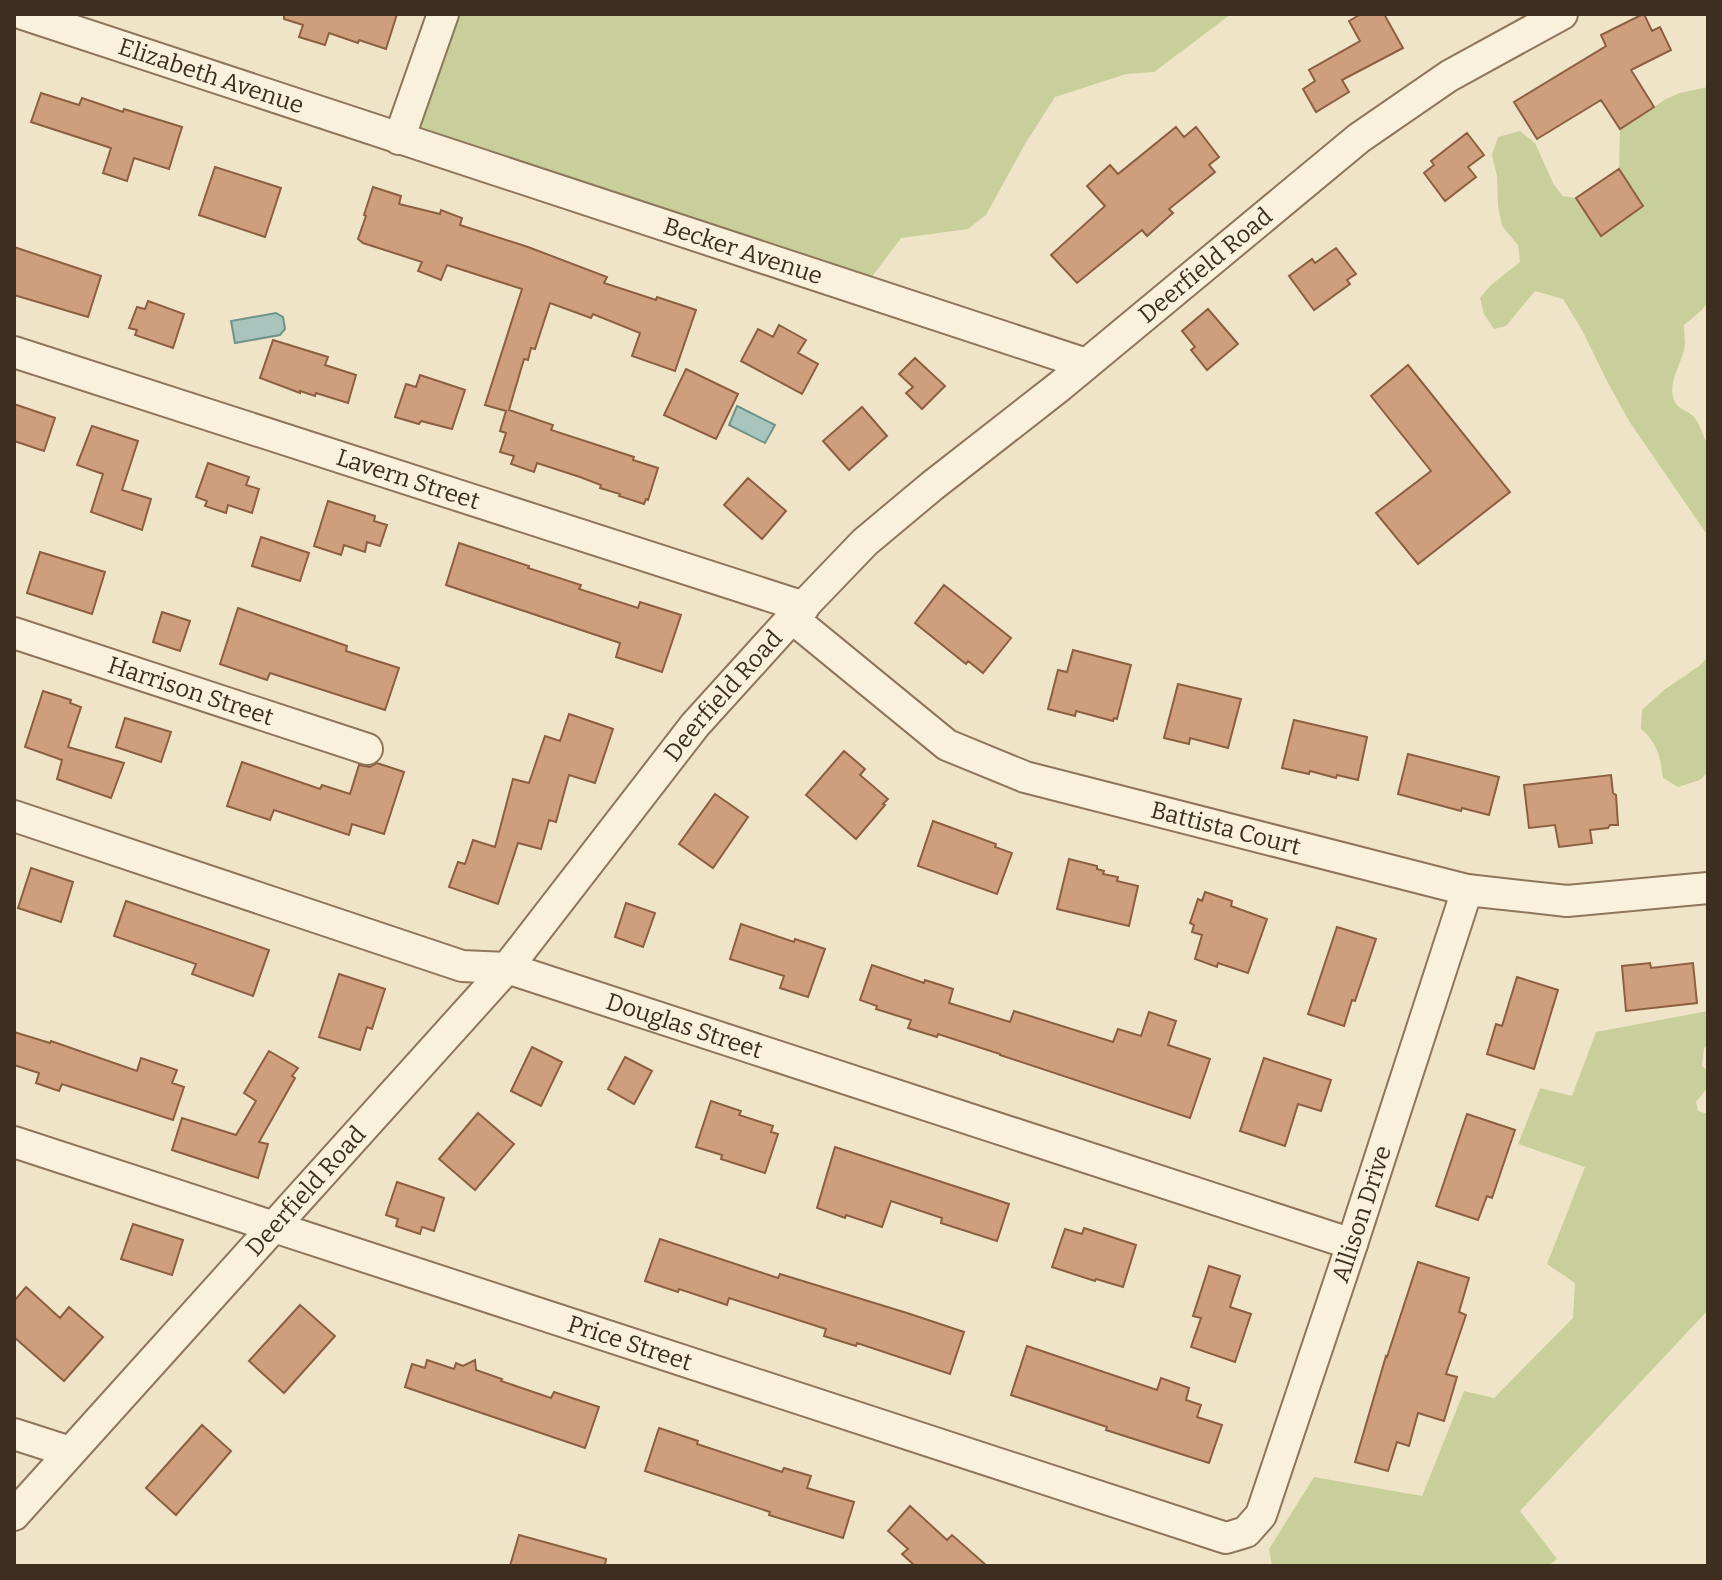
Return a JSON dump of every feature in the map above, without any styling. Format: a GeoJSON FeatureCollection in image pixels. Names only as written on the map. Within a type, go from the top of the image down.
{"type":"FeatureCollection","features":[{"type":"Feature","properties":{"kind":"street","name":"Elizabeth Avenue"},"geometry":{"type":"LineString","coordinates":[[23,14],[399,139]]}},
{"type":"Feature","properties":{"kind":"street"},"geometry":{"type":"LineString","coordinates":[[399,139],[443,14]]}},
{"type":"Feature","properties":{"kind":"street","name":"Deerfield Road"},"geometry":{"type":"LineString","coordinates":[[14,1515],[507,968],[695,725],[865,542],[1359,138],[1449,76],[1562,14]]}},
{"type":"Feature","properties":{"kind":"street","name":"Becker Avenue"},"geometry":{"type":"LineString","coordinates":[[399,139],[1086,364]]}},
{"type":"Feature","properties":{"kind":"street","name":"Lavern Street"},"geometry":{"type":"LineString","coordinates":[[14,352],[798,612]]}},
{"type":"Feature","properties":{"kind":"street","name":"Battista Court"},"geometry":{"type":"LineString","coordinates":[[798,612],[947,745],[1025,777],[1467,890],[1567,901],[1708,888]]}},
{"type":"Feature","properties":{"kind":"street","name":"Harrison Street"},"geometry":{"type":"LineString","coordinates":[[14,633],[367,749]]}},
{"type":"Feature","properties":{"kind":"street","name":"Douglas Street"},"geometry":{"type":"LineString","coordinates":[[14,816],[462,966],[507,968],[1352,1244]]}},
{"type":"Feature","properties":{"kind":"street","name":"Allison Drive"},"geometry":{"type":"LineString","coordinates":[[1246,1532],[1261,1515],[1467,890]]}},
{"type":"Feature","properties":{"kind":"street","name":"Price Street"},"geometry":{"type":"LineString","coordinates":[[14,1142],[1226,1538],[1246,1532]]}},
{"type":"Feature","properties":{"kind":"street"},"geometry":{"type":"LineString","coordinates":[[14,1434],[70,1452]]}},
{"type":"Feature","properties":{"kind":"green space"},"geometry":{"type":"Polygon","coordinates":[[[443,14],[1231,14],[1154,72],[1126,74],[1055,97],[986,215],[968,229],[901,238],[862,290],[399,139],[443,14]]]}},
{"type":"Feature","properties":{"kind":"green space"},"geometry":{"type":"Polygon","coordinates":[[[1708,87],[1708,302],[1684,325],[1685,344],[1672,393],[1678,406],[1696,419],[1708,444],[1708,536],[1629,421],[1563,299],[1535,291],[1506,326],[1494,329],[1484,314],[1480,298],[1520,262],[1518,245],[1502,226],[1498,206],[1497,176],[1492,155],[1498,137],[1520,131],[1535,143],[1554,185],[1563,196],[1576,198],[1602,235],[1619,169],[1620,129],[1666,99],[1708,87]]]}},
{"type":"Feature","properties":{"kind":"green space"},"geometry":{"type":"Polygon","coordinates":[[[1708,657],[1708,772],[1700,780],[1678,787],[1663,778],[1657,751],[1641,729],[1642,710],[1708,657]]]}},
{"type":"Feature","properties":{"kind":"green space"},"geometry":{"type":"Polygon","coordinates":[[[1708,1011],[1708,1046],[1704,1048],[1702,1066],[1708,1071],[1708,1087],[1696,1102],[1698,1111],[1708,1114],[1708,1310],[1520,1511],[1557,1559],[1548,1566],[1272,1566],[1269,1549],[1314,1477],[1422,1496],[1464,1391],[1494,1398],[1573,1318],[1575,1283],[1547,1264],[1585,1167],[1518,1144],[1540,1088],[1572,1096],[1596,1032],[1708,1011]]]}},
{"type":"Feature","properties":{"kind":"water"},"geometry":{"type":"Polygon","coordinates":[[[276,313],[283,317],[285,329],[280,335],[235,343],[231,321],[276,313]]]}},
{"type":"Feature","properties":{"kind":"water"},"geometry":{"type":"Polygon","coordinates":[[[737,406],[775,425],[765,443],[729,425],[737,406]]]}},
{"type":"Feature","properties":{"kind":"building"},"geometry":{"type":"Polygon","coordinates":[[[284,14],[397,14],[386,49],[329,33],[325,45],[299,37],[303,25],[284,19],[284,14]]]}},
{"type":"Feature","properties":{"kind":"building"},"geometry":{"type":"Polygon","coordinates":[[[1361,14],[1384,14],[1403,48],[1342,80],[1349,92],[1316,112],[1303,89],[1315,81],[1309,70],[1360,41],[1349,21],[1361,14]]]}},
{"type":"Feature","properties":{"kind":"building"},"geometry":{"type":"Polygon","coordinates":[[[1644,14],[1652,31],[1660,27],[1671,50],[1631,70],[1654,107],[1620,129],[1601,100],[1537,139],[1514,102],[1606,46],[1601,35],[1644,14]]]}},
{"type":"Feature","properties":{"kind":"building"},"geometry":{"type":"Polygon","coordinates":[[[41,93],[79,105],[82,98],[182,127],[169,169],[134,158],[127,181],[103,173],[111,148],[31,122],[41,93]]]}},
{"type":"Feature","properties":{"kind":"building"},"geometry":{"type":"Polygon","coordinates":[[[1176,127],[1184,137],[1196,127],[1219,157],[1209,165],[1215,172],[1169,209],[1173,213],[1147,236],[1142,230],[1077,283],[1051,255],[1105,206],[1087,186],[1110,165],[1118,174],[1176,127]]]}},
{"type":"Feature","properties":{"kind":"building"},"geometry":{"type":"Polygon","coordinates":[[[1467,133],[1484,155],[1468,167],[1476,177],[1445,201],[1424,173],[1434,165],[1431,161],[1467,133]]]}},
{"type":"Feature","properties":{"kind":"building"},"geometry":{"type":"Polygon","coordinates":[[[215,167],[281,188],[265,237],[199,215],[215,167]]]}},
{"type":"Feature","properties":{"kind":"building"},"geometry":{"type":"Polygon","coordinates":[[[1619,169],[1643,206],[1601,236],[1576,198],[1619,169]]]}},
{"type":"Feature","properties":{"kind":"building"},"geometry":{"type":"Polygon","coordinates":[[[373,187],[401,196],[399,204],[440,214],[441,210],[462,218],[460,225],[607,277],[604,283],[696,310],[675,371],[632,356],[640,333],[593,314],[591,318],[550,303],[535,349],[531,348],[528,360],[524,359],[509,410],[553,425],[551,430],[658,468],[644,504],[537,463],[534,472],[511,464],[514,456],[500,452],[506,433],[500,431],[506,411],[485,405],[522,289],[447,265],[441,280],[418,271],[422,262],[363,243],[358,239],[373,187]]]}},
{"type":"Feature","properties":{"kind":"building"},"geometry":{"type":"Polygon","coordinates":[[[14,247],[101,276],[88,317],[14,295],[14,247]]]}},
{"type":"Feature","properties":{"kind":"building"},"geometry":{"type":"Polygon","coordinates":[[[1336,248],[1356,274],[1347,280],[1350,284],[1314,310],[1289,276],[1312,259],[1315,263],[1336,248]]]}},
{"type":"Feature","properties":{"kind":"building"},"geometry":{"type":"Polygon","coordinates":[[[148,301],[184,314],[173,348],[135,335],[137,330],[129,328],[137,307],[145,309],[148,301]]]}},
{"type":"Feature","properties":{"kind":"building"},"geometry":{"type":"Polygon","coordinates":[[[1208,309],[1238,344],[1207,370],[1191,350],[1195,347],[1182,331],[1208,309]]]}},
{"type":"Feature","properties":{"kind":"building"},"geometry":{"type":"Polygon","coordinates":[[[779,325],[806,340],[798,353],[818,364],[802,394],[741,361],[758,329],[773,337],[779,325]]]}},
{"type":"Feature","properties":{"kind":"building"},"geometry":{"type":"Polygon","coordinates":[[[273,340],[328,357],[325,365],[356,375],[348,403],[316,393],[315,396],[300,393],[260,378],[273,340]]]}},
{"type":"Feature","properties":{"kind":"building"},"geometry":{"type":"Polygon","coordinates":[[[915,358],[945,386],[922,409],[906,393],[913,387],[899,374],[915,358]]]}},
{"type":"Feature","properties":{"kind":"building"},"geometry":{"type":"Polygon","coordinates":[[[1408,365],[1510,492],[1418,564],[1376,513],[1431,471],[1371,396],[1408,365]]]}},
{"type":"Feature","properties":{"kind":"building"},"geometry":{"type":"Polygon","coordinates":[[[686,369],[738,394],[716,439],[664,415],[686,369]]]}},
{"type":"Feature","properties":{"kind":"building"},"geometry":{"type":"Polygon","coordinates":[[[420,375],[465,390],[452,429],[395,417],[406,384],[416,387],[420,375]]]}},
{"type":"Feature","properties":{"kind":"building"},"geometry":{"type":"Polygon","coordinates":[[[14,404],[55,418],[44,451],[14,441],[14,404]]]}},
{"type":"Feature","properties":{"kind":"building"},"geometry":{"type":"Polygon","coordinates":[[[862,407],[887,436],[849,470],[823,441],[862,407]]]}},
{"type":"Feature","properties":{"kind":"building"},"geometry":{"type":"Polygon","coordinates":[[[92,426],[138,441],[122,490],[151,499],[142,530],[91,512],[103,474],[77,465],[92,426]]]}},
{"type":"Feature","properties":{"kind":"building"},"geometry":{"type":"Polygon","coordinates":[[[208,463],[249,477],[246,485],[259,489],[252,513],[228,505],[226,513],[205,506],[207,501],[196,497],[208,463]]]}},
{"type":"Feature","properties":{"kind":"building"},"geometry":{"type":"Polygon","coordinates":[[[748,478],[786,511],[762,539],[724,505],[748,478]]]}},
{"type":"Feature","properties":{"kind":"building"},"geometry":{"type":"Polygon","coordinates":[[[328,501],[375,516],[374,521],[387,525],[380,546],[367,542],[365,552],[344,545],[341,555],[314,546],[328,501]]]}},
{"type":"Feature","properties":{"kind":"building"},"geometry":{"type":"Polygon","coordinates":[[[261,537],[309,553],[300,581],[252,566],[261,537]]]}},
{"type":"Feature","properties":{"kind":"building"},"geometry":{"type":"Polygon","coordinates":[[[459,543],[581,585],[579,589],[638,608],[640,602],[681,615],[662,672],[616,657],[620,643],[446,585],[459,543]]]}},
{"type":"Feature","properties":{"kind":"building"},"geometry":{"type":"Polygon","coordinates":[[[40,552],[105,572],[92,614],[27,593],[40,552]]]}},
{"type":"Feature","properties":{"kind":"building"},"geometry":{"type":"Polygon","coordinates":[[[944,585],[1011,638],[983,673],[968,661],[966,664],[915,623],[944,585]]]}},
{"type":"Feature","properties":{"kind":"building"},"geometry":{"type":"Polygon","coordinates":[[[238,608],[347,646],[346,651],[399,668],[385,710],[270,673],[267,680],[220,664],[238,608]]]}},
{"type":"Feature","properties":{"kind":"building"},"geometry":{"type":"Polygon","coordinates":[[[162,612],[190,621],[180,651],[153,642],[162,612]]]}},
{"type":"Feature","properties":{"kind":"building"},"geometry":{"type":"Polygon","coordinates":[[[1073,650],[1131,665],[1117,719],[1113,721],[1076,711],[1075,716],[1048,709],[1058,670],[1067,672],[1073,650]]]}},
{"type":"Feature","properties":{"kind":"building"},"geometry":{"type":"Polygon","coordinates":[[[1178,684],[1241,699],[1228,748],[1190,738],[1189,744],[1164,738],[1178,684]]]}},
{"type":"Feature","properties":{"kind":"building"},"geometry":{"type":"Polygon","coordinates":[[[43,691],[71,700],[70,703],[81,707],[68,747],[124,763],[111,798],[57,779],[62,760],[25,747],[43,691]]]}},
{"type":"Feature","properties":{"kind":"building"},"geometry":{"type":"Polygon","coordinates":[[[569,714],[613,729],[595,783],[569,775],[556,822],[549,820],[541,849],[518,843],[498,904],[449,887],[458,862],[465,864],[473,840],[495,847],[513,779],[529,783],[545,736],[560,741],[569,714]]]}},
{"type":"Feature","properties":{"kind":"building"},"geometry":{"type":"Polygon","coordinates":[[[125,718],[171,732],[161,762],[116,747],[125,718]]]}},
{"type":"Feature","properties":{"kind":"building"},"geometry":{"type":"Polygon","coordinates":[[[1294,720],[1367,737],[1358,780],[1282,768],[1294,720]]]}},
{"type":"Feature","properties":{"kind":"building"},"geometry":{"type":"Polygon","coordinates":[[[844,751],[865,769],[860,775],[888,799],[856,839],[806,795],[844,751]]]}},
{"type":"Feature","properties":{"kind":"building"},"geometry":{"type":"Polygon","coordinates":[[[1408,754],[1499,777],[1489,815],[1398,794],[1408,754]]]}},
{"type":"Feature","properties":{"kind":"building"},"geometry":{"type":"Polygon","coordinates":[[[242,762],[320,789],[322,785],[350,794],[359,765],[370,767],[377,763],[404,772],[384,834],[352,824],[349,835],[274,810],[270,820],[227,806],[242,762]]]}},
{"type":"Feature","properties":{"kind":"building"},"geometry":{"type":"Polygon","coordinates":[[[1611,775],[1618,825],[1590,830],[1592,843],[1559,847],[1555,825],[1529,828],[1524,785],[1611,775]]]}},
{"type":"Feature","properties":{"kind":"building"},"geometry":{"type":"Polygon","coordinates":[[[715,794],[748,817],[713,868],[679,844],[715,794]]]}},
{"type":"Feature","properties":{"kind":"building"},"geometry":{"type":"Polygon","coordinates":[[[933,821],[1012,853],[997,894],[918,866],[933,821]]]}},
{"type":"Feature","properties":{"kind":"building"},"geometry":{"type":"Polygon","coordinates":[[[1069,859],[1097,866],[1097,869],[1104,871],[1103,874],[1118,877],[1117,881],[1138,886],[1129,926],[1057,909],[1069,859]]]}},
{"type":"Feature","properties":{"kind":"building"},"geometry":{"type":"Polygon","coordinates":[[[31,868],[73,882],[61,922],[18,908],[31,868]]]}},
{"type":"Feature","properties":{"kind":"building"},"geometry":{"type":"Polygon","coordinates":[[[1205,892],[1232,901],[1231,906],[1267,919],[1248,973],[1195,959],[1202,935],[1192,932],[1194,925],[1190,923],[1198,899],[1202,901],[1205,892]]]}},
{"type":"Feature","properties":{"kind":"building"},"geometry":{"type":"Polygon","coordinates":[[[126,901],[269,950],[253,996],[192,974],[196,964],[114,936],[126,901]]]}},
{"type":"Feature","properties":{"kind":"building"},"geometry":{"type":"Polygon","coordinates":[[[626,903],[655,913],[643,947],[615,937],[626,903]]]}},
{"type":"Feature","properties":{"kind":"building"},"geometry":{"type":"Polygon","coordinates":[[[741,924],[825,949],[808,997],[780,988],[784,976],[730,959],[741,924]]]}},
{"type":"Feature","properties":{"kind":"building"},"geometry":{"type":"Polygon","coordinates":[[[1337,927],[1376,939],[1344,1026],[1308,1014],[1337,927]]]}},
{"type":"Feature","properties":{"kind":"building"},"geometry":{"type":"Polygon","coordinates":[[[1650,963],[1651,968],[1693,963],[1697,1003],[1626,1011],[1622,966],[1650,963]]]}},
{"type":"Feature","properties":{"kind":"building"},"geometry":{"type":"Polygon","coordinates":[[[872,965],[924,983],[925,980],[953,989],[949,1003],[1010,1022],[1014,1011],[1113,1042],[1118,1029],[1141,1036],[1149,1012],[1176,1021],[1168,1045],[1210,1059],[1190,1118],[938,1034],[937,1037],[908,1028],[911,1020],[876,1009],[877,1006],[860,1000],[872,965]]]}},
{"type":"Feature","properties":{"kind":"building"},"geometry":{"type":"Polygon","coordinates":[[[339,974],[385,989],[372,1029],[367,1027],[360,1050],[319,1037],[339,974]]]}},
{"type":"Feature","properties":{"kind":"building"},"geometry":{"type":"Polygon","coordinates":[[[1517,977],[1558,990],[1534,1069],[1487,1054],[1496,1024],[1502,1026],[1517,977]]]}},
{"type":"Feature","properties":{"kind":"building"},"geometry":{"type":"Polygon","coordinates":[[[14,1032],[51,1041],[137,1071],[141,1058],[177,1070],[172,1083],[184,1087],[173,1120],[62,1084],[59,1091],[36,1083],[39,1073],[14,1065],[14,1032]]]}},
{"type":"Feature","properties":{"kind":"building"},"geometry":{"type":"Polygon","coordinates":[[[532,1047],[562,1062],[541,1106],[511,1091],[532,1047]]]}},
{"type":"Feature","properties":{"kind":"building"},"geometry":{"type":"Polygon","coordinates":[[[269,1051],[298,1068],[259,1142],[268,1144],[258,1178],[172,1150],[182,1118],[236,1135],[256,1101],[244,1093],[269,1051]]]}},
{"type":"Feature","properties":{"kind":"building"},"geometry":{"type":"Polygon","coordinates":[[[625,1057],[652,1071],[634,1104],[608,1089],[625,1057]]]}},
{"type":"Feature","properties":{"kind":"building"},"geometry":{"type":"Polygon","coordinates":[[[1264,1058],[1331,1080],[1321,1111],[1298,1104],[1285,1146],[1240,1131],[1264,1058]]]}},
{"type":"Feature","properties":{"kind":"building"},"geometry":{"type":"Polygon","coordinates":[[[711,1101],[741,1111],[739,1115],[773,1126],[771,1132],[778,1134],[765,1173],[721,1159],[722,1155],[696,1147],[711,1101]]]}},
{"type":"Feature","properties":{"kind":"building"},"geometry":{"type":"Polygon","coordinates":[[[478,1113],[514,1144],[475,1190],[439,1159],[478,1113]]]}},
{"type":"Feature","properties":{"kind":"building"},"geometry":{"type":"Polygon","coordinates":[[[1467,1114],[1515,1130],[1492,1198],[1487,1196],[1478,1220],[1436,1206],[1467,1114]]]}},
{"type":"Feature","properties":{"kind":"building"},"geometry":{"type":"Polygon","coordinates":[[[835,1147],[1009,1204],[997,1241],[941,1223],[942,1218],[891,1201],[882,1227],[817,1208],[835,1147]]]}},
{"type":"Feature","properties":{"kind":"building"},"geometry":{"type":"Polygon","coordinates":[[[397,1182],[444,1198],[434,1231],[422,1227],[420,1234],[396,1226],[398,1219],[386,1215],[397,1182]]]}},
{"type":"Feature","properties":{"kind":"building"},"geometry":{"type":"Polygon","coordinates":[[[133,1224],[183,1240],[172,1275],[121,1259],[133,1224]]]}},
{"type":"Feature","properties":{"kind":"building"},"geometry":{"type":"Polygon","coordinates":[[[1084,1228],[1136,1245],[1123,1287],[1052,1267],[1065,1229],[1082,1234],[1084,1228]]]}},
{"type":"Feature","properties":{"kind":"building"},"geometry":{"type":"Polygon","coordinates":[[[660,1239],[778,1278],[780,1274],[964,1332],[950,1374],[857,1343],[856,1346],[824,1336],[826,1329],[729,1298],[727,1305],[645,1281],[660,1239]]]}},
{"type":"Feature","properties":{"kind":"building"},"geometry":{"type":"Polygon","coordinates":[[[1418,1262],[1469,1278],[1459,1312],[1466,1315],[1446,1374],[1457,1377],[1444,1421],[1418,1413],[1409,1446],[1397,1442],[1388,1471],[1355,1462],[1418,1262]]]}},
{"type":"Feature","properties":{"kind":"building"},"geometry":{"type":"Polygon","coordinates":[[[1209,1266],[1240,1276],[1230,1307],[1251,1314],[1235,1362],[1191,1347],[1201,1318],[1193,1316],[1209,1266]]]}},
{"type":"Feature","properties":{"kind":"building"},"geometry":{"type":"Polygon","coordinates":[[[26,1287],[60,1318],[69,1307],[103,1337],[64,1381],[14,1337],[14,1301],[26,1287]]]}},
{"type":"Feature","properties":{"kind":"building"},"geometry":{"type":"Polygon","coordinates":[[[300,1305],[335,1336],[284,1393],[249,1361],[300,1305]]]}},
{"type":"Feature","properties":{"kind":"building"},"geometry":{"type":"Polygon","coordinates":[[[1027,1346],[1157,1390],[1161,1378],[1189,1388],[1186,1400],[1201,1405],[1197,1417],[1222,1425],[1209,1463],[1011,1395],[1027,1346]]]}},
{"type":"Feature","properties":{"kind":"building"},"geometry":{"type":"Polygon","coordinates":[[[427,1360],[454,1369],[456,1363],[463,1366],[475,1360],[476,1370],[501,1381],[551,1398],[554,1392],[599,1407],[585,1448],[405,1387],[412,1364],[425,1368],[427,1360]]]}},
{"type":"Feature","properties":{"kind":"building"},"geometry":{"type":"Polygon","coordinates":[[[202,1425],[231,1451],[176,1515],[146,1488],[202,1425]]]}},
{"type":"Feature","properties":{"kind":"building"},"geometry":{"type":"Polygon","coordinates":[[[659,1428],[782,1472],[784,1468],[811,1476],[807,1488],[854,1502],[843,1538],[645,1471],[659,1428]]]}},
{"type":"Feature","properties":{"kind":"building"},"geometry":{"type":"Polygon","coordinates":[[[910,1506],[947,1540],[952,1535],[987,1566],[915,1566],[902,1554],[908,1549],[888,1531],[910,1506]]]}},
{"type":"Feature","properties":{"kind":"building"},"geometry":{"type":"Polygon","coordinates":[[[519,1535],[606,1559],[605,1566],[510,1566],[519,1535]]]}}]}
